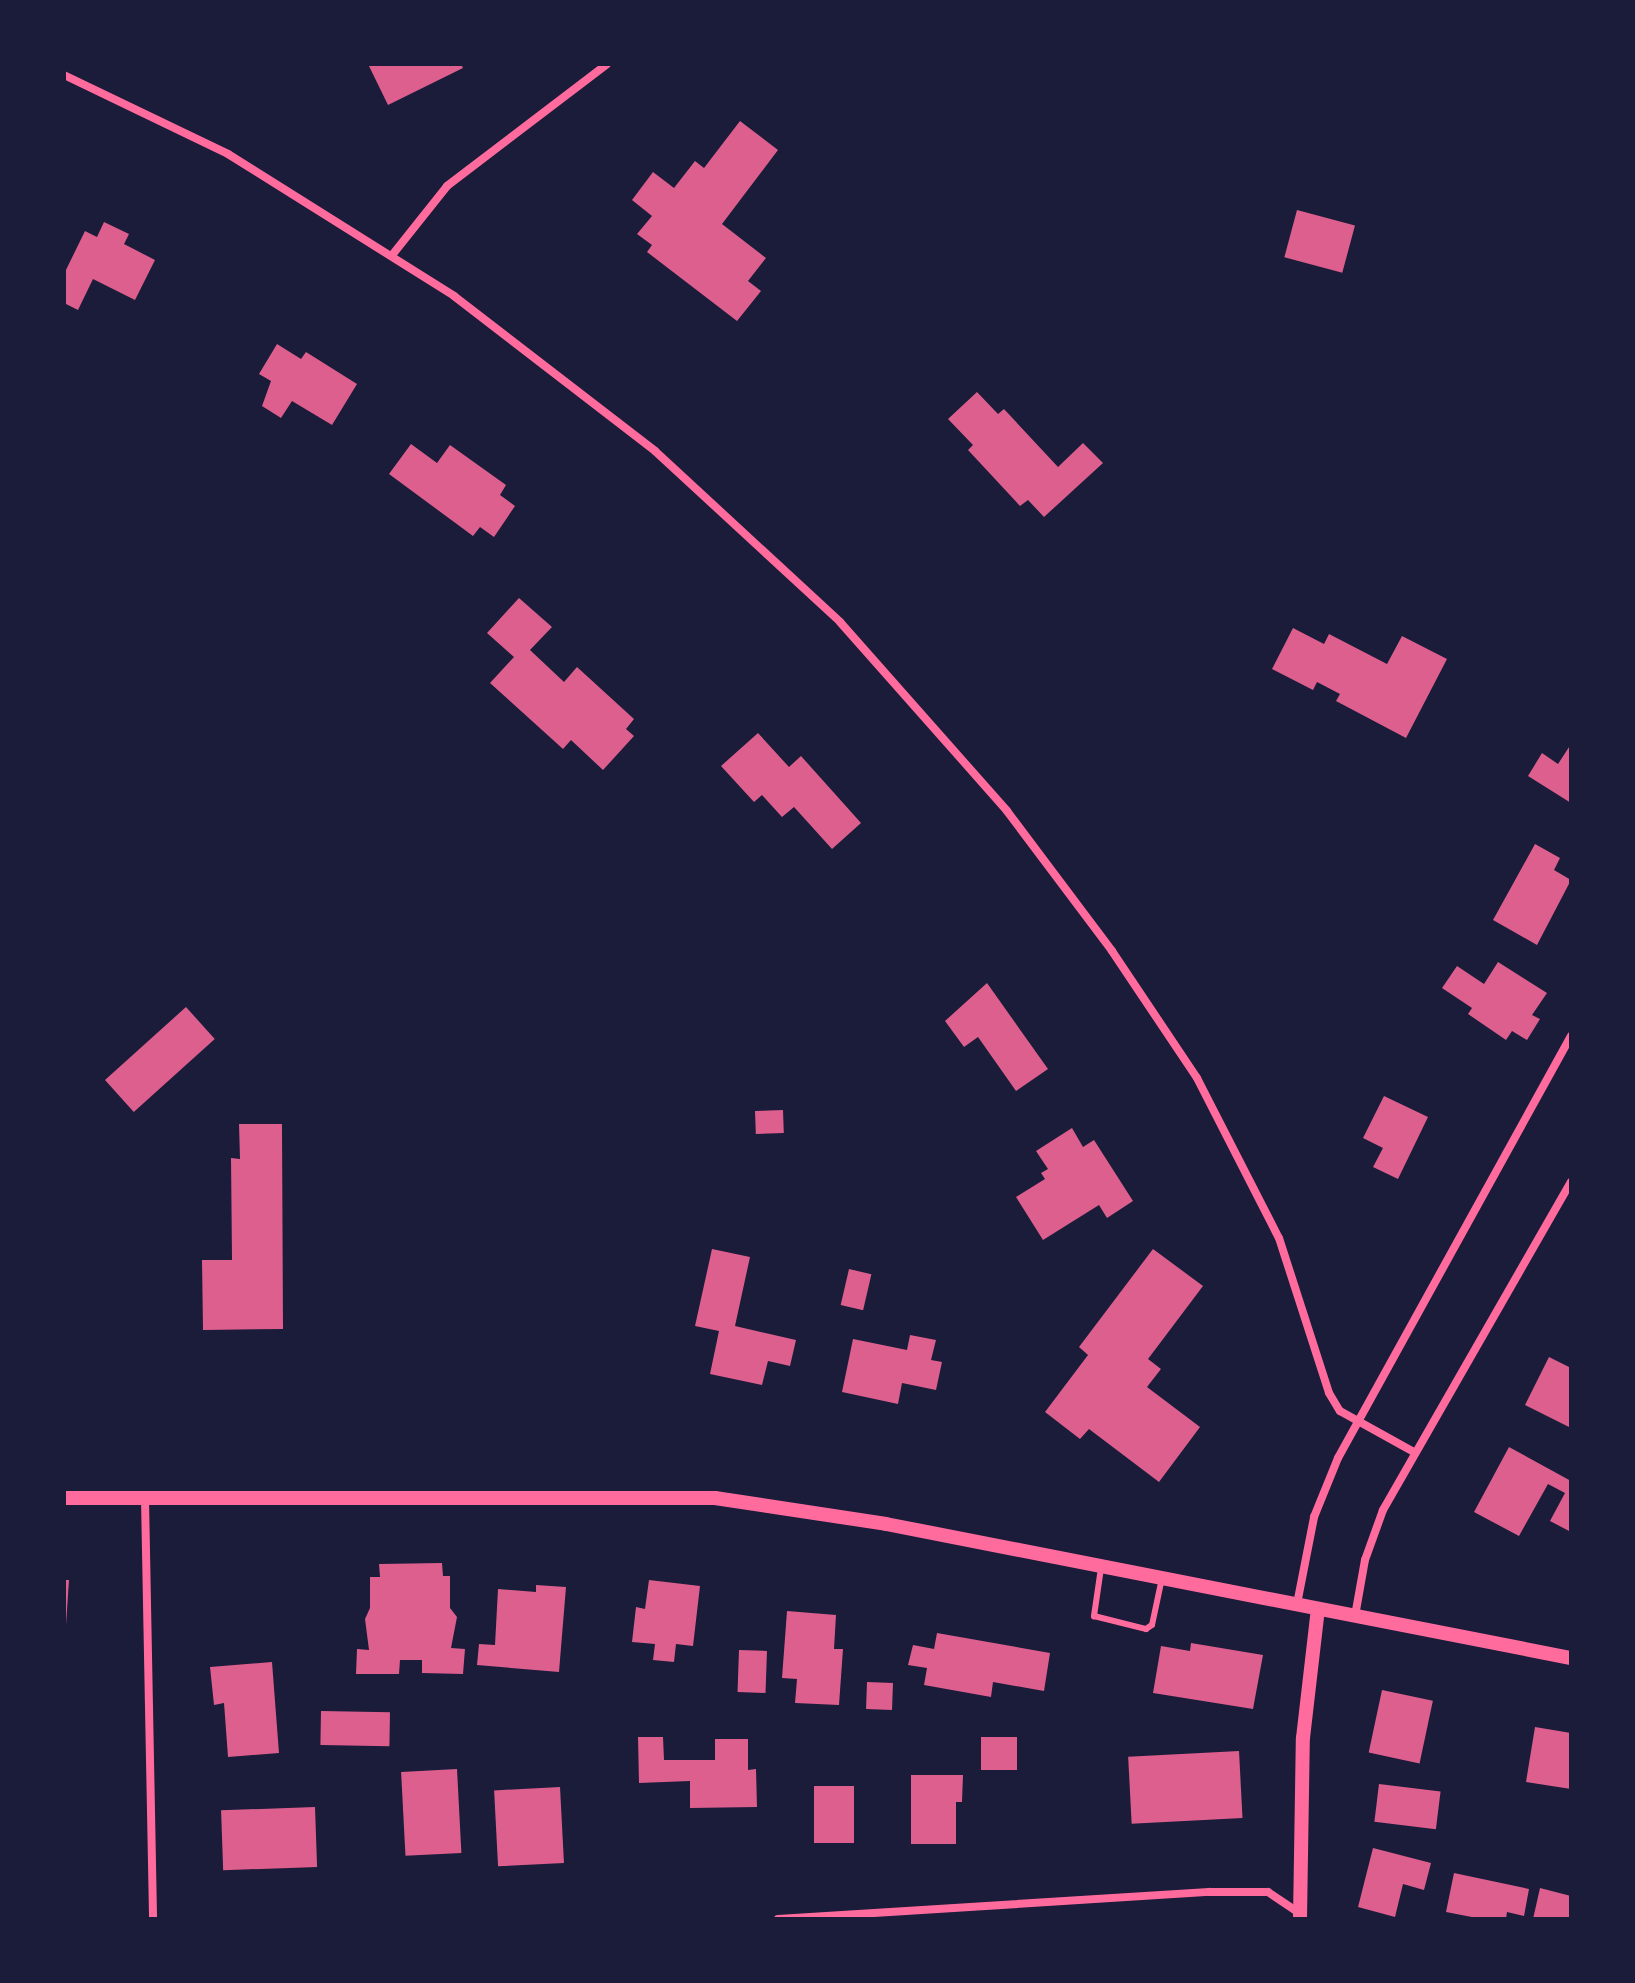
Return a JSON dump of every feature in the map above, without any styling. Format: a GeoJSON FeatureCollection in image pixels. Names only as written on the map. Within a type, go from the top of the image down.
{"type":"FeatureCollection","features":[{"type":"Feature","properties":{"kind":"street"},"geometry":{"type":"LineString","coordinates":[[393,254],[447,186],[607,64]]}},
{"type":"Feature","properties":{"kind":"street"},"geometry":{"type":"LineString","coordinates":[[64,75],[228,154],[393,254],[535,355],[720,507],[840,622],[970,766],[1104,940],[1205,1091],[1279,1238],[1329,1393],[1340,1411],[1414,1452]]}},
{"type":"Feature","properties":{"kind":"street"},"geometry":{"type":"LineString","coordinates":[[1297,1604],[1314,1517],[1357,1423],[1571,1036]]}},
{"type":"Feature","properties":{"kind":"street"},"geometry":{"type":"LineString","coordinates":[[1355,1616],[1372,1536],[1414,1452],[1571,1182]]}},
{"type":"Feature","properties":{"kind":"street"},"geometry":{"type":"LineString","coordinates":[[64,1498],[715,1498],[1162,1578],[1571,1658]]}},
{"type":"Feature","properties":{"kind":"street"},"geometry":{"type":"LineString","coordinates":[[145,1499],[153,1919]]}},
{"type":"Feature","properties":{"kind":"street"},"geometry":{"type":"LineString","coordinates":[[1302,1917],[1303,1738],[1318,1609]]}},
{"type":"Feature","properties":{"kind":"street"},"geometry":{"type":"LineString","coordinates":[[778,1919],[1209,1892],[1268,1892],[1302,1917]]}},
{"type":"Feature","properties":{"kind":"lane"},"geometry":{"type":"LineString","coordinates":[[1101,1567],[1094,1616],[1146,1629],[1152,1625],[1162,1578]]}},
{"type":"Feature","properties":{"kind":"building"},"geometry":{"type":"Polygon","coordinates":[[[368,64],[461,64],[463,68],[388,105],[368,64]]]}},
{"type":"Feature","properties":{"kind":"building"},"geometry":{"type":"Polygon","coordinates":[[[740,121],[778,150],[722,224],[766,258],[748,281],[761,291],[737,321],[647,252],[652,245],[637,234],[652,216],[632,200],[653,172],[674,188],[695,161],[704,168],[740,121]]]}},
{"type":"Feature","properties":{"kind":"building"},"geometry":{"type":"Polygon","coordinates":[[[1297,210],[1355,226],[1342,273],[1284,257],[1297,210]]]}},
{"type":"Feature","properties":{"kind":"building"},"geometry":{"type":"Polygon","coordinates":[[[104,222],[129,234],[124,244],[155,260],[135,300],[93,279],[78,310],[64,303],[64,274],[85,231],[97,237],[104,222]]]}},
{"type":"Feature","properties":{"kind":"building"},"geometry":{"type":"Polygon","coordinates":[[[277,344],[301,359],[306,352],[357,384],[332,425],[292,401],[281,418],[262,406],[271,381],[259,374],[277,344]]]}},
{"type":"Feature","properties":{"kind":"building"},"geometry":{"type":"Polygon","coordinates":[[[977,392],[998,414],[1004,409],[1058,467],[1083,443],[1103,463],[1044,517],[1028,500],[1020,506],[968,450],[973,445],[948,419],[977,392]]]}},
{"type":"Feature","properties":{"kind":"building"},"geometry":{"type":"Polygon","coordinates":[[[411,444],[437,463],[450,445],[506,485],[500,495],[515,506],[494,537],[480,527],[473,536],[389,474],[411,444]]]}},
{"type":"Feature","properties":{"kind":"building"},"geometry":{"type":"Polygon","coordinates":[[[519,598],[552,627],[530,650],[564,682],[577,667],[634,719],[626,729],[634,736],[603,770],[571,740],[563,749],[490,683],[514,657],[487,633],[519,598]]]}},
{"type":"Feature","properties":{"kind":"building"},"geometry":{"type":"Polygon","coordinates":[[[1293,628],[1324,644],[1329,634],[1387,664],[1402,636],[1447,659],[1406,738],[1336,701],[1340,694],[1317,682],[1313,690],[1272,669],[1293,628]]]}},
{"type":"Feature","properties":{"kind":"building"},"geometry":{"type":"Polygon","coordinates":[[[758,733],[789,767],[801,756],[861,823],[832,849],[794,807],[782,817],[762,795],[754,802],[721,766],[758,733]]]}},
{"type":"Feature","properties":{"kind":"building"},"geometry":{"type":"Polygon","coordinates":[[[1571,744],[1571,803],[1528,776],[1542,753],[1558,764],[1571,744]]]}},
{"type":"Feature","properties":{"kind":"building"},"geometry":{"type":"Polygon","coordinates":[[[1535,844],[1560,858],[1554,870],[1571,880],[1537,945],[1493,920],[1535,844]]]}},
{"type":"Feature","properties":{"kind":"building"},"geometry":{"type":"Polygon","coordinates":[[[1498,962],[1547,993],[1532,1015],[1540,1019],[1527,1040],[1512,1031],[1506,1040],[1468,1014],[1472,1008],[1442,988],[1457,966],[1484,984],[1498,962]]]}},
{"type":"Feature","properties":{"kind":"building"},"geometry":{"type":"Polygon","coordinates":[[[987,983],[1048,1069],[1016,1091],[978,1037],[964,1047],[945,1021],[987,983]]]}},
{"type":"Feature","properties":{"kind":"building"},"geometry":{"type":"Polygon","coordinates":[[[186,1007],[215,1039],[134,1112],[105,1080],[186,1007]]]}},
{"type":"Feature","properties":{"kind":"building"},"geometry":{"type":"Polygon","coordinates":[[[1384,1096],[1428,1117],[1398,1179],[1373,1167],[1383,1148],[1363,1138],[1384,1096]]]}},
{"type":"Feature","properties":{"kind":"building"},"geometry":{"type":"Polygon","coordinates":[[[783,1110],[784,1133],[756,1134],[755,1111],[783,1110]]]}},
{"type":"Feature","properties":{"kind":"building"},"geometry":{"type":"Polygon","coordinates":[[[239,1124],[282,1124],[283,1329],[203,1330],[202,1260],[232,1260],[231,1158],[240,1159],[239,1124]]]}},
{"type":"Feature","properties":{"kind":"building"},"geometry":{"type":"Polygon","coordinates":[[[1072,1128],[1083,1147],[1094,1140],[1133,1201],[1107,1218],[1099,1205],[1043,1240],[1016,1197],[1045,1179],[1041,1173],[1048,1169],[1036,1151],[1072,1128]]]}},
{"type":"Feature","properties":{"kind":"building"},"geometry":{"type":"Polygon","coordinates":[[[712,1249],[750,1257],[735,1326],[796,1340],[790,1366],[768,1361],[762,1385],[710,1374],[719,1331],[695,1326],[712,1249]]]}},
{"type":"Feature","properties":{"kind":"building"},"geometry":{"type":"Polygon","coordinates":[[[1153,1249],[1203,1286],[1148,1359],[1161,1369],[1147,1387],[1200,1427],[1159,1482],[1089,1429],[1080,1439],[1045,1412],[1088,1355],[1079,1347],[1153,1249]]]}},
{"type":"Feature","properties":{"kind":"building"},"geometry":{"type":"Polygon","coordinates":[[[849,1269],[871,1274],[863,1310],[841,1305],[849,1269]]]}},
{"type":"Feature","properties":{"kind":"building"},"geometry":{"type":"Polygon","coordinates":[[[910,1335],[936,1340],[931,1360],[942,1362],[936,1390],[902,1383],[898,1404],[842,1392],[853,1339],[907,1350],[910,1335]]]}},
{"type":"Feature","properties":{"kind":"building"},"geometry":{"type":"Polygon","coordinates":[[[1549,1357],[1571,1368],[1571,1428],[1525,1405],[1549,1357]]]}},
{"type":"Feature","properties":{"kind":"building"},"geometry":{"type":"Polygon","coordinates":[[[1509,1447],[1571,1481],[1571,1532],[1550,1521],[1565,1493],[1548,1484],[1519,1536],[1474,1512],[1509,1447]]]}},
{"type":"Feature","properties":{"kind":"building"},"geometry":{"type":"Polygon","coordinates":[[[442,1563],[443,1576],[450,1576],[450,1608],[457,1617],[451,1648],[465,1649],[463,1674],[422,1673],[422,1660],[400,1660],[399,1674],[356,1674],[357,1649],[369,1650],[365,1619],[370,1608],[370,1577],[380,1577],[379,1564],[442,1563]]]}},
{"type":"Feature","properties":{"kind":"building"},"geometry":{"type":"Polygon","coordinates":[[[64,1580],[69,1580],[66,1625],[64,1625],[64,1580]]]}},
{"type":"Feature","properties":{"kind":"building"},"geometry":{"type":"Polygon","coordinates":[[[649,1580],[700,1586],[693,1646],[676,1644],[674,1662],[653,1660],[655,1644],[632,1642],[636,1607],[645,1609],[649,1580]]]}},
{"type":"Feature","properties":{"kind":"building"},"geometry":{"type":"Polygon","coordinates":[[[536,1585],[566,1587],[559,1672],[477,1665],[479,1644],[495,1645],[498,1589],[536,1592],[536,1585]]]}},
{"type":"Feature","properties":{"kind":"building"},"geometry":{"type":"Polygon","coordinates":[[[787,1611],[836,1615],[834,1649],[843,1649],[839,1705],[795,1703],[797,1679],[782,1678],[787,1611]]]}},
{"type":"Feature","properties":{"kind":"building"},"geometry":{"type":"Polygon","coordinates":[[[937,1633],[1050,1653],[1044,1691],[993,1682],[991,1697],[924,1685],[927,1668],[908,1665],[913,1645],[934,1649],[937,1633]]]}},
{"type":"Feature","properties":{"kind":"building"},"geometry":{"type":"Polygon","coordinates":[[[1191,1643],[1263,1655],[1253,1709],[1153,1693],[1161,1646],[1190,1651],[1191,1643]]]}},
{"type":"Feature","properties":{"kind":"building"},"geometry":{"type":"Polygon","coordinates":[[[739,1650],[767,1651],[766,1693],[738,1692],[739,1650]]]}},
{"type":"Feature","properties":{"kind":"building"},"geometry":{"type":"Polygon","coordinates":[[[272,1662],[279,1753],[228,1757],[224,1703],[214,1705],[210,1667],[272,1662]]]}},
{"type":"Feature","properties":{"kind":"building"},"geometry":{"type":"Polygon","coordinates":[[[867,1682],[893,1683],[892,1710],[866,1709],[867,1682]]]}},
{"type":"Feature","properties":{"kind":"building"},"geometry":{"type":"Polygon","coordinates":[[[1382,1690],[1433,1701],[1420,1763],[1369,1753],[1382,1690]]]}},
{"type":"Feature","properties":{"kind":"building"},"geometry":{"type":"Polygon","coordinates":[[[321,1711],[390,1712],[389,1746],[320,1745],[321,1711]]]}},
{"type":"Feature","properties":{"kind":"building"},"geometry":{"type":"Polygon","coordinates":[[[1535,1727],[1571,1733],[1571,1789],[1526,1782],[1535,1727]]]}},
{"type":"Feature","properties":{"kind":"building"},"geometry":{"type":"Polygon","coordinates":[[[638,1737],[663,1737],[664,1760],[715,1760],[715,1739],[748,1739],[748,1770],[756,1769],[757,1807],[690,1808],[690,1781],[639,1783],[638,1737]]]}},
{"type":"Feature","properties":{"kind":"building"},"geometry":{"type":"Polygon","coordinates":[[[981,1737],[1017,1737],[1017,1770],[981,1770],[981,1737]]]}},
{"type":"Feature","properties":{"kind":"building"},"geometry":{"type":"Polygon","coordinates":[[[1239,1751],[1243,1818],[1132,1824],[1128,1757],[1239,1751]]]}},
{"type":"Feature","properties":{"kind":"building"},"geometry":{"type":"Polygon","coordinates":[[[457,1769],[461,1853],[405,1856],[401,1772],[457,1769]]]}},
{"type":"Feature","properties":{"kind":"building"},"geometry":{"type":"Polygon","coordinates":[[[911,1775],[963,1775],[962,1802],[956,1802],[956,1844],[911,1844],[911,1775]]]}},
{"type":"Feature","properties":{"kind":"building"},"geometry":{"type":"Polygon","coordinates":[[[1379,1784],[1441,1792],[1436,1829],[1374,1822],[1379,1784]]]}},
{"type":"Feature","properties":{"kind":"building"},"geometry":{"type":"Polygon","coordinates":[[[814,1786],[854,1786],[854,1843],[814,1843],[814,1786]]]}},
{"type":"Feature","properties":{"kind":"building"},"geometry":{"type":"Polygon","coordinates":[[[560,1787],[564,1863],[498,1866],[494,1790],[560,1787]]]}},
{"type":"Feature","properties":{"kind":"building"},"geometry":{"type":"Polygon","coordinates":[[[315,1807],[317,1867],[223,1870],[221,1810],[315,1807]]]}},
{"type":"Feature","properties":{"kind":"building"},"geometry":{"type":"Polygon","coordinates":[[[1373,1848],[1431,1863],[1424,1890],[1403,1884],[1395,1917],[1358,1907],[1373,1848]]]}},
{"type":"Feature","properties":{"kind":"building"},"geometry":{"type":"Polygon","coordinates":[[[1454,1873],[1529,1889],[1524,1916],[1507,1912],[1506,1919],[1482,1919],[1446,1912],[1454,1873]]]}},
{"type":"Feature","properties":{"kind":"building"},"geometry":{"type":"Polygon","coordinates":[[[1540,1888],[1571,1896],[1571,1919],[1533,1919],[1540,1888]]]}}]}
